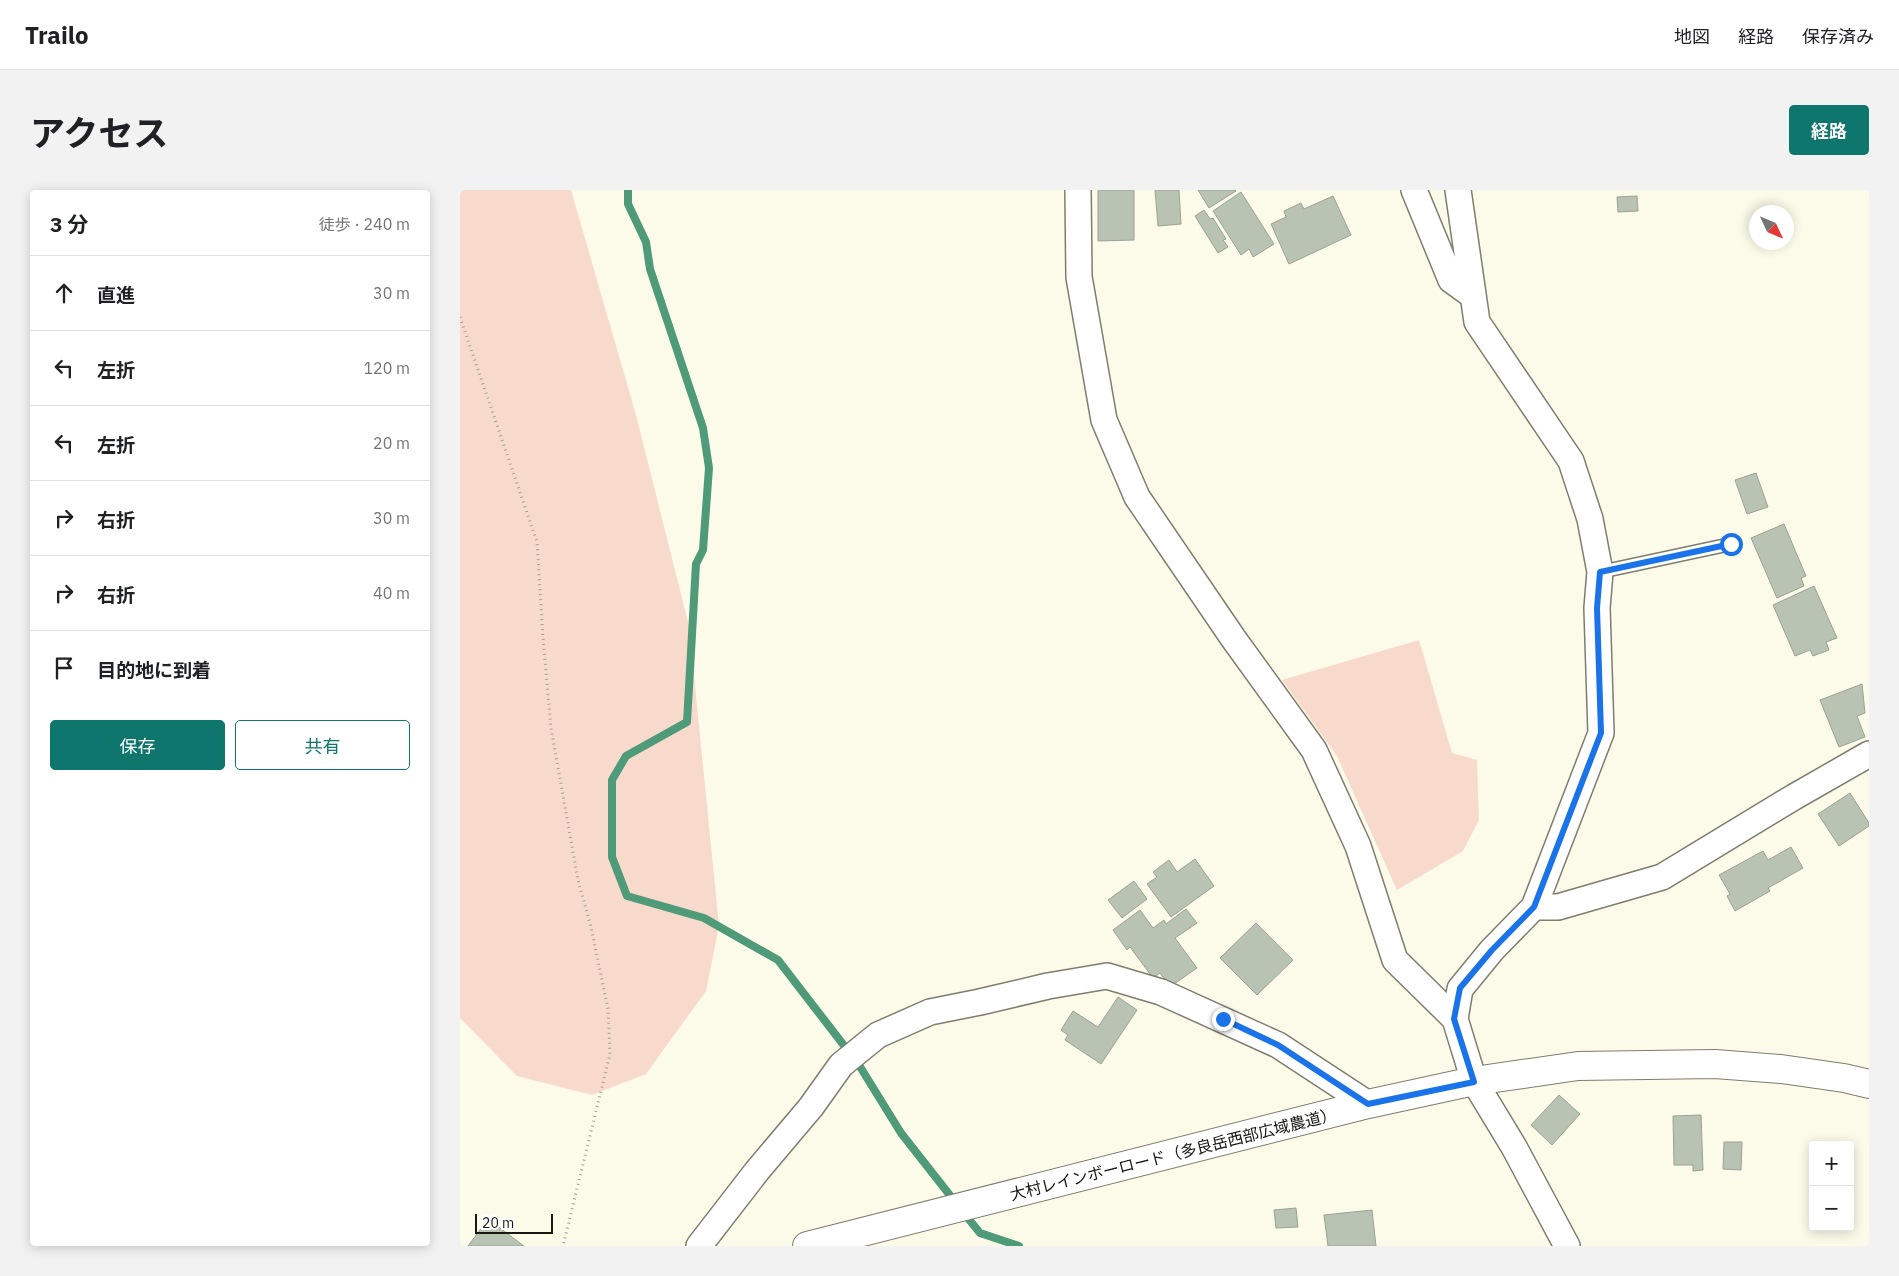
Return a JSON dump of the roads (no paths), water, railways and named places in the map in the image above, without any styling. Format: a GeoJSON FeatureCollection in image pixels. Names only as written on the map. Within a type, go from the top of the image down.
{"type":"FeatureCollection","features":[{"type":"Feature","properties":{"kind":"street"},"geometry":{"type":"LineString","coordinates":[[1078,190],[1080,277],[1104,420],[1137,497],[1233,638],[1314,750],[1358,846],[1395,960],[1454,1019],[1474,1082],[1514,1147],[1567,1246]]}},
{"type":"Feature","properties":{"kind":"street"},"geometry":{"type":"LineString","coordinates":[[1414,190],[1451,280],[1473,296]]}},
{"type":"Feature","properties":{"kind":"street"},"geometry":{"type":"LineString","coordinates":[[1454,1019],[1460,988],[1492,950],[1534,907],[1601,733],[1597,608],[1600,572],[1590,519],[1571,461],[1477,322],[1458,190]]}},
{"type":"Feature","properties":{"kind":"street"},"geometry":{"type":"LineString","coordinates":[[1534,907],[1558,907],[1662,877],[1869,754]]}},
{"type":"Feature","properties":{"kind":"street"},"geometry":{"type":"LineString","coordinates":[[699,1246],[757,1171],[811,1107],[842,1065],[878,1035],[930,1012],[1048,986],[1107,976],[1161,992],[1278,1045],[1368,1104]]}},
{"type":"Feature","properties":{"kind":"street","name":"大村レインボーロード（多良岳西部広域農道）"},"geometry":{"type":"LineString","coordinates":[[807,1246],[1368,1104],[1474,1082],[1578,1066],[1715,1064],[1780,1069],[1844,1078],[1869,1084]]}},
{"type":"Feature","properties":{"kind":"lane"},"geometry":{"type":"LineString","coordinates":[[1600,572],[1731,544]]}},
{"type":"Feature","properties":{"kind":"waterway"},"geometry":{"type":"LineString","coordinates":[[628,190],[628,204],[646,242],[650,269],[703,428],[709,468],[703,550],[696,564],[687,722],[626,756],[612,780],[612,857],[627,896],[704,918],[778,960],[859,1065],[901,1133],[956,1203]]}},
{"type":"Feature","properties":{"kind":"waterway"},"geometry":{"type":"LineString","coordinates":[[963,1212],[980,1233],[1019,1246]]}}]}
